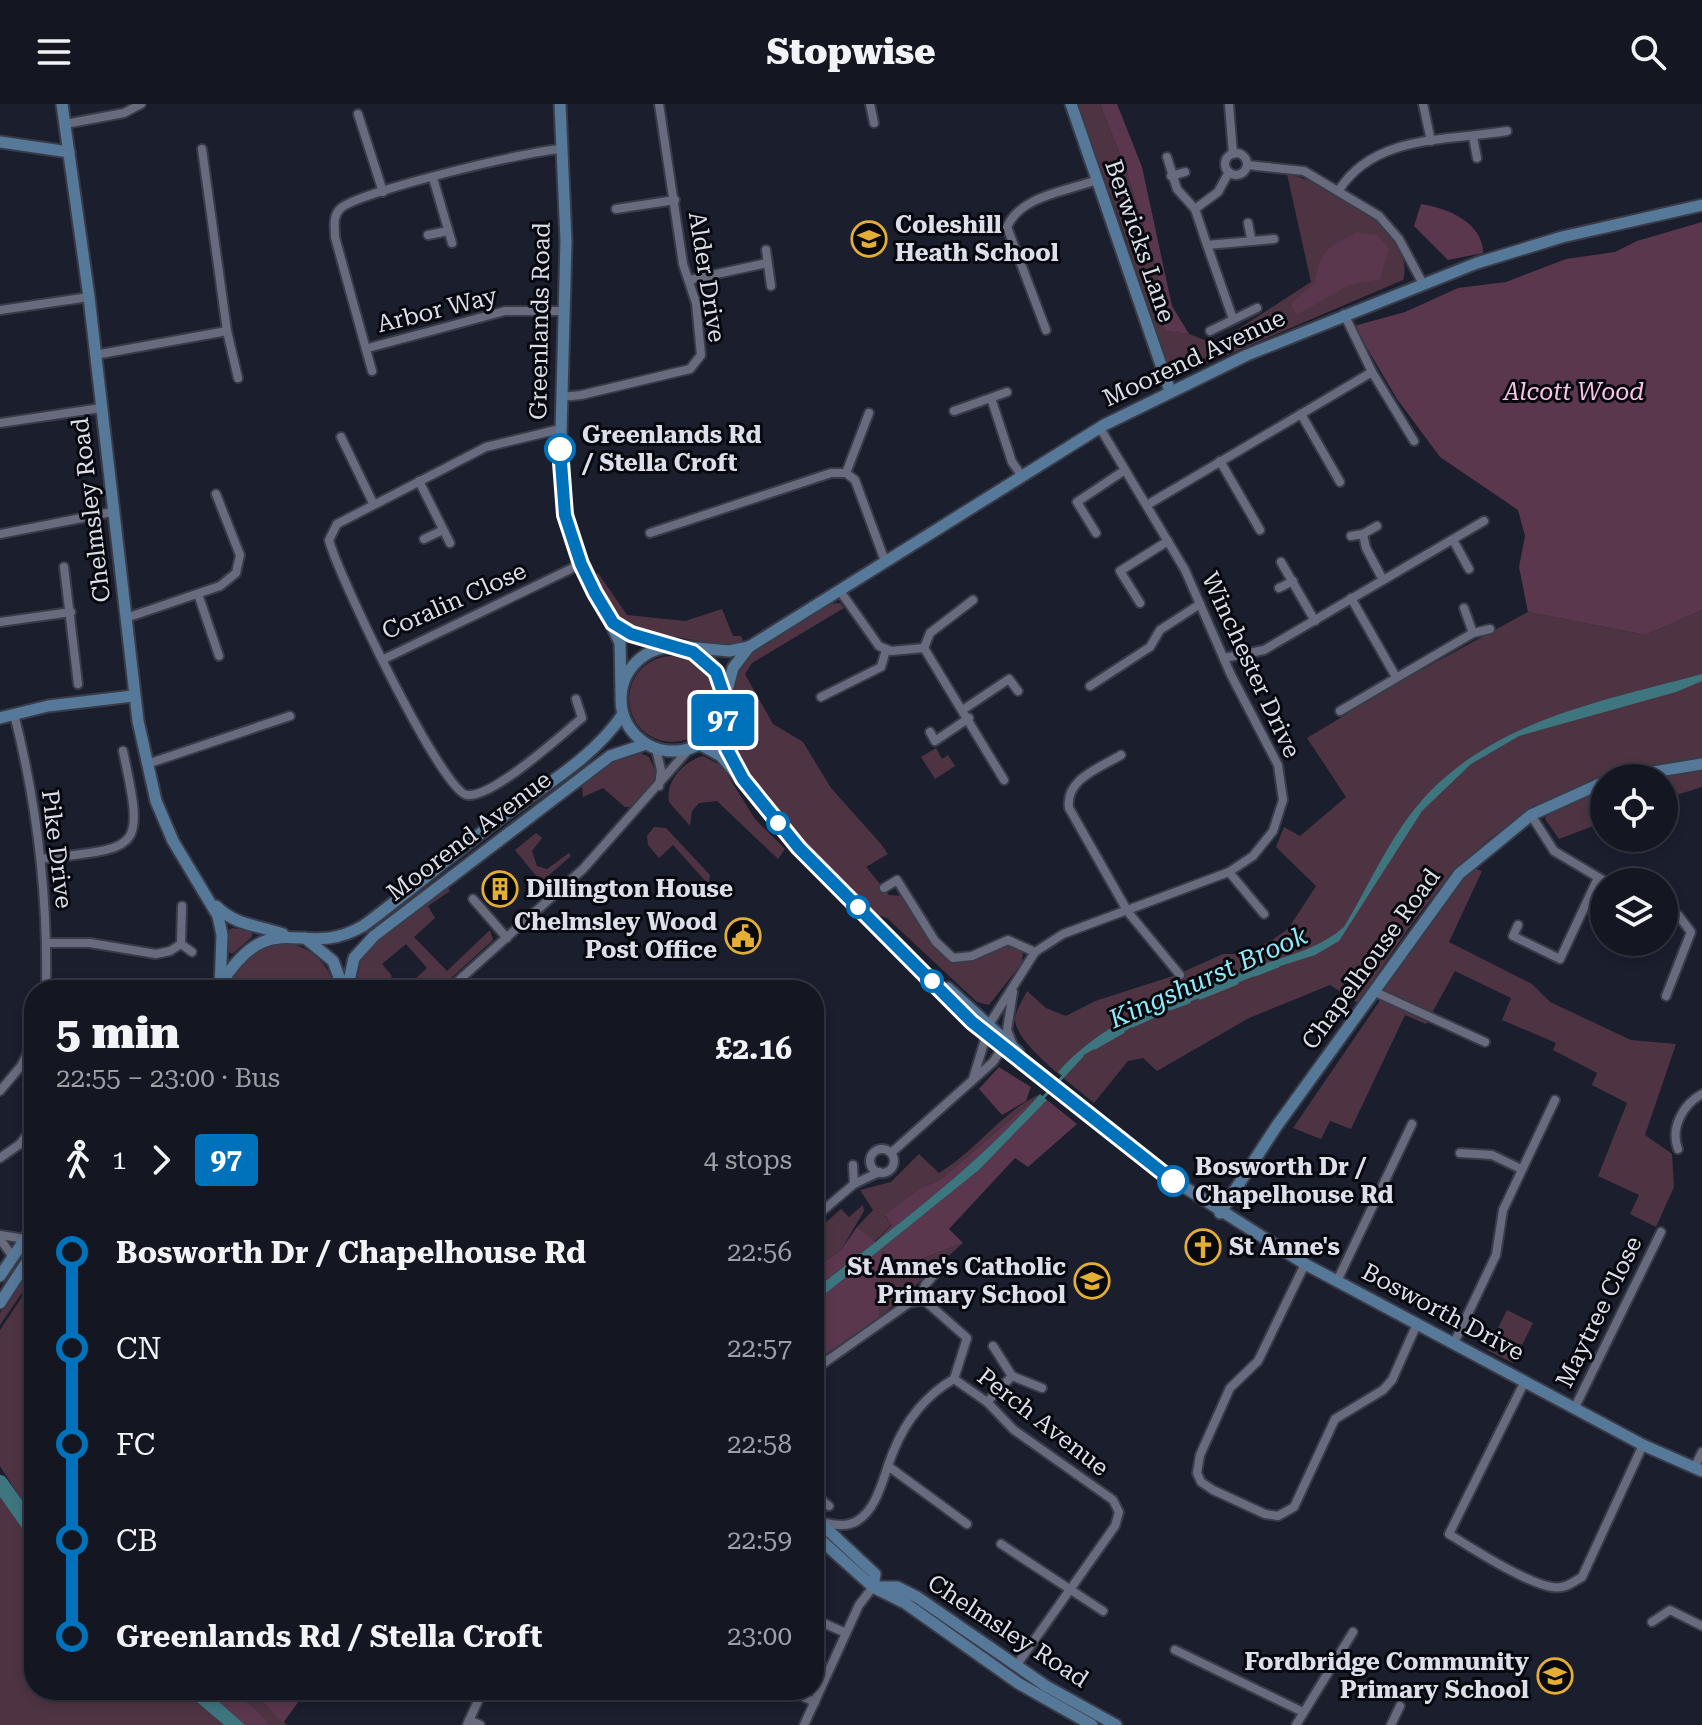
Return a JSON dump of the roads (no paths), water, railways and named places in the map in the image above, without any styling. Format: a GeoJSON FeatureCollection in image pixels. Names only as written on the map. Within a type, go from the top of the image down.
{"type":"FeatureCollection","features":[{"type":"Feature","properties":{"kind":"street","name":"Chelmsley Road"},"geometry":{"type":"LineString","coordinates":[[62,104],[89,297],[133,696],[156,801],[173,841],[218,916],[222,935],[220,980]]}},
{"type":"Feature","properties":{"kind":"street"},"geometry":{"type":"LineString","coordinates":[[65,124],[124,113],[140,104]]}},
{"type":"Feature","properties":{"kind":"street","name":"Greenlands Road"},"geometry":{"type":"LineString","coordinates":[[560,104],[564,311],[560,429],[565,515],[581,564],[613,623],[620,643],[621,693]]}},
{"type":"Feature","properties":{"kind":"street","name":"Alder Drive"},"geometry":{"type":"LineString","coordinates":[[561,397],[653,378],[696,364],[702,345],[677,236],[675,200],[659,104]]}},
{"type":"Feature","properties":{"kind":"street"},"geometry":{"type":"LineString","coordinates":[[870,104],[874,123]]}},
{"type":"Feature","properties":{"kind":"street","name":"Berwicks Lane"},"geometry":{"type":"LineString","coordinates":[[1071,104],[1170,391]]}},
{"type":"Feature","properties":{"kind":"street"},"geometry":{"type":"LineString","coordinates":[[1195,209],[1218,192],[1229,172],[1226,162],[1233,154],[1229,104]]}},
{"type":"Feature","properties":{"kind":"street"},"geometry":{"type":"LineString","coordinates":[[1423,104],[1431,141]]}},
{"type":"Feature","properties":{"kind":"street"},"geometry":{"type":"LineString","coordinates":[[358,114],[383,192]]}},
{"type":"Feature","properties":{"kind":"street"},"geometry":{"type":"LineString","coordinates":[[1339,190],[1354,172],[1384,151],[1507,131]]}},
{"type":"Feature","properties":{"kind":"street"},"geometry":{"type":"LineString","coordinates":[[1473,137],[1477,158]]}},
{"type":"Feature","properties":{"kind":"street"},"geometry":{"type":"LineString","coordinates":[[0,142],[69,152]]}},
{"type":"Feature","properties":{"kind":"street"},"geometry":{"type":"LineString","coordinates":[[202,149],[227,331],[238,378]]}},
{"type":"Feature","properties":{"kind":"street","name":"Arbor Way"},"geometry":{"type":"LineString","coordinates":[[372,371],[339,252],[334,219],[344,206],[433,178],[563,149]]}},
{"type":"Feature","properties":{"kind":"street"},"geometry":{"type":"LineString","coordinates":[[1233,154],[1244,156],[1247,165]]}},
{"type":"Feature","properties":{"kind":"street"},"geometry":{"type":"LineString","coordinates":[[1167,157],[1177,189],[1195,209],[1233,319]]}},
{"type":"Feature","properties":{"kind":"street"},"geometry":{"type":"LineString","coordinates":[[1247,165],[1304,171],[1379,216],[1422,282]]}},
{"type":"Feature","properties":{"kind":"street"},"geometry":{"type":"LineString","coordinates":[[1229,172],[1241,174],[1247,165]]}},
{"type":"Feature","properties":{"kind":"street"},"geometry":{"type":"LineString","coordinates":[[1171,176],[1185,172]]}},
{"type":"Feature","properties":{"kind":"street"},"geometry":{"type":"LineString","coordinates":[[433,178],[452,243]]}},
{"type":"Feature","properties":{"kind":"street"},"geometry":{"type":"LineString","coordinates":[[1046,330],[1007,227],[1013,213],[1024,205],[1097,180]]}},
{"type":"Feature","properties":{"kind":"street","name":"Alder Drive"},"geometry":{"type":"LineString","coordinates":[[616,209],[675,200]]}},
{"type":"Feature","properties":{"kind":"street","name":"Moorend Avenue"},"geometry":{"type":"LineString","coordinates":[[679,647],[729,651],[749,647],[1100,428],[1170,391],[1344,314],[1422,282],[1562,237],[1702,205]]}},
{"type":"Feature","properties":{"kind":"street"},"geometry":{"type":"LineString","coordinates":[[1248,223],[1251,238]]}},
{"type":"Feature","properties":{"kind":"street"},"geometry":{"type":"LineString","coordinates":[[428,235],[448,231]]}},
{"type":"Feature","properties":{"kind":"street"},"geometry":{"type":"LineString","coordinates":[[1207,245],[1251,238],[1274,239]]}},
{"type":"Feature","properties":{"kind":"street"},"geometry":{"type":"LineString","coordinates":[[766,250],[771,286]]}},
{"type":"Feature","properties":{"kind":"street"},"geometry":{"type":"LineString","coordinates":[[689,280],[767,263]]}},
{"type":"Feature","properties":{"kind":"street"},"geometry":{"type":"LineString","coordinates":[[0,310],[89,297]]}},
{"type":"Feature","properties":{"kind":"street"},"geometry":{"type":"LineString","coordinates":[[1210,331],[1257,308]]}},
{"type":"Feature","properties":{"kind":"street","name":"Arbor Way"},"geometry":{"type":"LineString","coordinates":[[368,348],[505,311],[564,311]]}},
{"type":"Feature","properties":{"kind":"street"},"geometry":{"type":"LineString","coordinates":[[1344,314],[1372,372],[1414,441]]}},
{"type":"Feature","properties":{"kind":"street"},"geometry":{"type":"LineString","coordinates":[[95,355],[227,331]]}},
{"type":"Feature","properties":{"kind":"street"},"geometry":{"type":"LineString","coordinates":[[1147,505],[1372,372]]}},
{"type":"Feature","properties":{"kind":"street"},"geometry":{"type":"LineString","coordinates":[[954,411],[1007,392]]}},
{"type":"Feature","properties":{"kind":"street"},"geometry":{"type":"LineString","coordinates":[[991,398],[1012,462],[1022,476]]}},
{"type":"Feature","properties":{"kind":"street"},"geometry":{"type":"LineString","coordinates":[[0,423],[101,408]]}},
{"type":"Feature","properties":{"kind":"street"},"geometry":{"type":"LineString","coordinates":[[846,473],[869,413]]}},
{"type":"Feature","properties":{"kind":"street"},"geometry":{"type":"LineString","coordinates":[[1301,414],[1340,482]]}},
{"type":"Feature","properties":{"kind":"street","name":"Winchester Drive"},"geometry":{"type":"LineString","coordinates":[[1035,952],[1063,934],[1229,872],[1253,856],[1273,831],[1280,813],[1283,789],[1278,765],[1200,604],[1168,541],[1100,428]]}},
{"type":"Feature","properties":{"kind":"street"},"geometry":{"type":"LineString","coordinates":[[341,437],[373,503],[486,447],[560,429]]}},
{"type":"Feature","properties":{"kind":"street"},"geometry":{"type":"LineString","coordinates":[[1220,461],[1260,530]]}},
{"type":"Feature","properties":{"kind":"street"},"geometry":{"type":"LineString","coordinates":[[1096,533],[1077,502],[1125,470]]}},
{"type":"Feature","properties":{"kind":"street"},"geometry":{"type":"LineString","coordinates":[[650,533],[831,473],[846,473],[855,480],[885,561]]}},
{"type":"Feature","properties":{"kind":"street"},"geometry":{"type":"LineString","coordinates":[[419,481],[450,543]]}},
{"type":"Feature","properties":{"kind":"street"},"geometry":{"type":"LineString","coordinates":[[126,618],[220,586],[238,569],[240,555],[216,494]]}},
{"type":"Feature","properties":{"kind":"street","name":"Coralin Close"},"geometry":{"type":"LineString","coordinates":[[373,503],[337,524],[329,540],[337,566],[384,659],[581,564]]}},
{"type":"Feature","properties":{"kind":"street"},"geometry":{"type":"LineString","coordinates":[[0,534],[112,512]]}},
{"type":"Feature","properties":{"kind":"street"},"geometry":{"type":"LineString","coordinates":[[1224,658],[1264,650],[1382,578],[1484,521]]}},
{"type":"Feature","properties":{"kind":"street"},"geometry":{"type":"LineString","coordinates":[[1351,536],[1363,534],[1377,526]]}},
{"type":"Feature","properties":{"kind":"street"},"geometry":{"type":"LineString","coordinates":[[424,539],[443,530]]}},
{"type":"Feature","properties":{"kind":"street"},"geometry":{"type":"LineString","coordinates":[[1363,534],[1366,548],[1382,578]]}},
{"type":"Feature","properties":{"kind":"street"},"geometry":{"type":"LineString","coordinates":[[1453,540],[1469,569]]}},
{"type":"Feature","properties":{"kind":"street"},"geometry":{"type":"LineString","coordinates":[[1140,603],[1120,571],[1168,541]]}},
{"type":"Feature","properties":{"kind":"street"},"geometry":{"type":"LineString","coordinates":[[1281,562],[1315,621]]}},
{"type":"Feature","properties":{"kind":"street"},"geometry":{"type":"LineString","coordinates":[[64,567],[78,684]]}},
{"type":"Feature","properties":{"kind":"street"},"geometry":{"type":"LineString","coordinates":[[1279,588],[1293,581]]}},
{"type":"Feature","properties":{"kind":"street"},"geometry":{"type":"LineString","coordinates":[[840,591],[879,646],[886,650],[924,648]]}},
{"type":"Feature","properties":{"kind":"street"},"geometry":{"type":"LineString","coordinates":[[198,594],[219,656]]}},
{"type":"Feature","properties":{"kind":"street"},"geometry":{"type":"LineString","coordinates":[[1351,598],[1396,677]]}},
{"type":"Feature","properties":{"kind":"street"},"geometry":{"type":"LineString","coordinates":[[924,648],[930,633],[973,600]]}},
{"type":"Feature","properties":{"kind":"street"},"geometry":{"type":"LineString","coordinates":[[1090,686],[1150,647],[1160,630],[1200,604]]}},
{"type":"Feature","properties":{"kind":"street"},"geometry":{"type":"LineString","coordinates":[[1464,608],[1473,633]]}},
{"type":"Feature","properties":{"kind":"street"},"geometry":{"type":"LineString","coordinates":[[0,622],[71,612]]}},
{"type":"Feature","properties":{"kind":"street"},"geometry":{"type":"LineString","coordinates":[[459,980],[583,869],[695,746],[710,736],[722,715],[725,698],[716,672],[704,658],[679,647],[631,634],[613,623]]}},
{"type":"Feature","properties":{"kind":"street"},"geometry":{"type":"LineString","coordinates":[[1340,711],[1473,633],[1490,629]]}},
{"type":"Feature","properties":{"kind":"street"},"geometry":{"type":"LineString","coordinates":[[679,647],[650,653],[640,659],[627,675],[621,693],[623,714],[634,734],[651,746],[674,751],[695,746]]}},
{"type":"Feature","properties":{"kind":"street","name":"Moorend Avenue"},"geometry":{"type":"LineString","coordinates":[[725,698],[733,668],[749,647]]}},
{"type":"Feature","properties":{"kind":"street"},"geometry":{"type":"LineString","coordinates":[[924,648],[967,714],[1004,780]]}},
{"type":"Feature","properties":{"kind":"street"},"geometry":{"type":"LineString","coordinates":[[821,697],[881,667],[886,650]]}},
{"type":"Feature","properties":{"kind":"street"},"geometry":{"type":"LineString","coordinates":[[384,659],[429,750],[456,790],[467,795],[486,791],[582,718],[576,699]]}},
{"type":"Feature","properties":{"kind":"street"},"geometry":{"type":"LineString","coordinates":[[930,732],[935,741],[1009,679],[1018,691]]}},
{"type":"Feature","properties":{"kind":"street"},"geometry":{"type":"LineString","coordinates":[[0,718],[133,696]]}},
{"type":"Feature","properties":{"kind":"street","name":"Pike Drive"},"geometry":{"type":"LineString","coordinates":[[14,714],[41,859],[46,980]]}},
{"type":"Feature","properties":{"kind":"street","name":"Moorend Avenue"},"geometry":{"type":"LineString","coordinates":[[299,938],[346,936],[363,926],[542,786],[587,756],[609,735],[623,714]]}},
{"type":"Feature","properties":{"kind":"street","name":"Bosworth Drive"},"geometry":{"type":"LineString","coordinates":[[722,715],[727,749],[743,779]]}},
{"type":"Feature","properties":{"kind":"street"},"geometry":{"type":"LineString","coordinates":[[147,764],[290,716]]}},
{"type":"Feature","properties":{"kind":"street"},"geometry":{"type":"LineString","coordinates":[[651,746],[661,770],[659,787]]}},
{"type":"Feature","properties":{"kind":"street","name":"Moorend Avenue"},"geometry":{"type":"LineString","coordinates":[[348,980],[354,958],[374,936],[610,756],[651,746]]}},
{"type":"Feature","properties":{"kind":"street","name":"Bosworth Drive"},"geometry":{"type":"LineString","coordinates":[[695,746],[721,756],[799,848],[896,945],[1030,1067],[1156,1169],[1220,1213],[1305,1264],[1643,1445],[1698,1469]]}},
{"type":"Feature","properties":{"kind":"street"},"geometry":{"type":"LineString","coordinates":[[41,859],[111,850],[126,841],[135,829],[137,815],[123,751]]}},
{"type":"Feature","properties":{"kind":"street"},"geometry":{"type":"LineString","coordinates":[[1121,755],[1076,782],[1067,798],[1069,808],[1128,912],[1180,975]]}},
{"type":"Feature","properties":{"kind":"street"},"geometry":{"type":"LineString","coordinates":[[1678,768],[1702,764]]}},
{"type":"Feature","properties":{"kind":"street","name":"Chapelhouse Road"},"geometry":{"type":"LineString","coordinates":[[1220,1213],[1276,1127],[1459,874],[1531,815],[1590,788]]}},
{"type":"Feature","properties":{"kind":"street"},"geometry":{"type":"LineString","coordinates":[[1531,815],[1554,851],[1590,873]]}},
{"type":"Feature","properties":{"kind":"street"},"geometry":{"type":"LineString","coordinates":[[1229,872],[1264,914]]}},
{"type":"Feature","properties":{"kind":"street"},"geometry":{"type":"LineString","coordinates":[[884,888],[897,880],[935,941],[953,958],[972,956],[1008,940],[1035,952],[988,1029],[973,1079]]}},
{"type":"Feature","properties":{"kind":"street","name":"Chelmsley Road"},"geometry":{"type":"LineString","coordinates":[[207,897],[227,917],[299,938]]}},
{"type":"Feature","properties":{"kind":"street"},"geometry":{"type":"LineString","coordinates":[[473,899],[507,938]]}},
{"type":"Feature","properties":{"kind":"street"},"geometry":{"type":"LineString","coordinates":[[1518,925],[1513,936],[1560,959],[1590,903]]}},
{"type":"Feature","properties":{"kind":"street"},"geometry":{"type":"LineString","coordinates":[[181,944],[182,906]]}},
{"type":"Feature","properties":{"kind":"street"},"geometry":{"type":"LineString","coordinates":[[1666,996],[1691,932],[1678,915]]}},
{"type":"Feature","properties":{"kind":"street"},"geometry":{"type":"LineString","coordinates":[[226,980],[249,948],[269,938],[299,938],[333,961],[341,980]]}},
{"type":"Feature","properties":{"kind":"street"},"geometry":{"type":"LineString","coordinates":[[47,943],[90,943],[156,954],[170,951],[181,944]]}},
{"type":"Feature","properties":{"kind":"street"},"geometry":{"type":"LineString","coordinates":[[181,944],[192,952]]}},
{"type":"Feature","properties":{"kind":"street"},"geometry":{"type":"LineString","coordinates":[[891,1153],[1009,1047],[1007,1030],[1015,988]]}},
{"type":"Feature","properties":{"kind":"street"},"geometry":{"type":"LineString","coordinates":[[1373,991],[1485,1042]]}},
{"type":"Feature","properties":{"kind":"street","name":"Bosworth Drive"},"geometry":{"type":"LineString","coordinates":[[988,1029],[1001,1033],[1009,1047]]}},
{"type":"Feature","properties":{"kind":"street"},"geometry":{"type":"LineString","coordinates":[[0,1091],[24,1060]]}},
{"type":"Feature","properties":{"kind":"street"},"geometry":{"type":"LineString","coordinates":[[1678,1149],[1677,1124],[1691,1100],[1702,1094]]}},
{"type":"Feature","properties":{"kind":"street"},"geometry":{"type":"LineString","coordinates":[[1454,1343],[1496,1255],[1503,1210],[1555,1100]]}},
{"type":"Feature","properties":{"kind":"street"},"geometry":{"type":"LineString","coordinates":[[1337,1281],[1412,1124]]}},
{"type":"Feature","properties":{"kind":"street"},"geometry":{"type":"LineString","coordinates":[[0,1158],[24,1139]]}},
{"type":"Feature","properties":{"kind":"street"},"geometry":{"type":"LineString","coordinates":[[879,1172],[871,1165],[872,1154],[882,1148],[891,1153]]}},
{"type":"Feature","properties":{"kind":"street"},"geometry":{"type":"LineString","coordinates":[[824,1210],[854,1184],[892,1167],[891,1153]]}},
{"type":"Feature","properties":{"kind":"street"},"geometry":{"type":"LineString","coordinates":[[1460,1153],[1492,1155],[1521,1169]]}},
{"type":"Feature","properties":{"kind":"street"},"geometry":{"type":"LineString","coordinates":[[853,1165],[854,1184]]}},
{"type":"Feature","properties":{"kind":"street","name":"Maytree Close"},"geometry":{"type":"LineString","coordinates":[[1574,1409],[1661,1232]]}},
{"type":"Feature","properties":{"kind":"street"},"geometry":{"type":"LineString","coordinates":[[0,1237],[24,1239]]}},
{"type":"Feature","properties":{"kind":"street"},"geometry":{"type":"LineString","coordinates":[[0,1237],[13,1257]]}},
{"type":"Feature","properties":{"kind":"street"},"geometry":{"type":"LineString","coordinates":[[0,1276],[24,1240]]}},
{"type":"Feature","properties":{"kind":"street"},"geometry":{"type":"LineString","coordinates":[[1305,1264],[1258,1361],[1230,1388],[1200,1455],[1197,1473],[1201,1482],[1213,1490],[1265,1514],[1278,1516],[1294,1507],[1335,1419],[1383,1390],[1392,1380],[1417,1324]]}},
{"type":"Feature","properties":{"kind":"street"},"geometry":{"type":"LineString","coordinates":[[0,1303],[24,1266]]}},
{"type":"Feature","properties":{"kind":"street"},"geometry":{"type":"LineString","coordinates":[[920,1301],[925,1285],[939,1269]]}},
{"type":"Feature","properties":{"kind":"street"},"geometry":{"type":"LineString","coordinates":[[824,1363],[909,1303],[920,1301],[932,1304],[967,1338],[954,1379]]}},
{"type":"Feature","properties":{"kind":"street"},"geometry":{"type":"LineString","coordinates":[[993,1346],[1012,1376],[1042,1388]]}},
{"type":"Feature","properties":{"kind":"street"},"geometry":{"type":"LineString","coordinates":[[987,1402],[1012,1376]]}},
{"type":"Feature","properties":{"kind":"street","name":"Perch Avenue"},"geometry":{"type":"LineString","coordinates":[[824,1522],[844,1526],[857,1521],[871,1507],[895,1447],[932,1391],[954,1379],[987,1402],[1014,1430],[1118,1506],[1115,1526],[1016,1666]]}},
{"type":"Feature","properties":{"kind":"street","name":"Bosworth Drive"},"geometry":{"type":"LineString","coordinates":[[1525,1381],[1449,1534],[1545,1585],[1568,1586],[1582,1577],[1643,1445]]}},
{"type":"Feature","properties":{"kind":"street"},"geometry":{"type":"LineString","coordinates":[[1698,1469],[1702,1452]]}},
{"type":"Feature","properties":{"kind":"street"},"geometry":{"type":"LineString","coordinates":[[888,1466],[967,1524]]}},
{"type":"Feature","properties":{"kind":"street"},"geometry":{"type":"LineString","coordinates":[[824,1502],[829,1506]]}},
{"type":"Feature","properties":{"kind":"street"},"geometry":{"type":"LineString","coordinates":[[824,1527],[875,1574],[873,1587],[859,1605],[824,1682]]}},
{"type":"Feature","properties":{"kind":"street","name":"Chelmsley Road"},"geometry":{"type":"LineString","coordinates":[[824,1543],[873,1587],[905,1603],[1018,1683],[1092,1725]]}},
{"type":"Feature","properties":{"kind":"street"},"geometry":{"type":"LineString","coordinates":[[1001,1544],[1103,1611]]}},
{"type":"Feature","properties":{"kind":"street","name":"Chelmsley Road"},"geometry":{"type":"LineString","coordinates":[[873,1587],[897,1587],[917,1597],[1016,1666],[1116,1725]]}},
{"type":"Feature","properties":{"kind":"street"},"geometry":{"type":"LineString","coordinates":[[1652,1622],[1670,1610],[1702,1626]]}},
{"type":"Feature","properties":{"kind":"street"},"geometry":{"type":"LineString","coordinates":[[824,1623],[846,1633]]}},
{"type":"Feature","properties":{"kind":"street"},"geometry":{"type":"LineString","coordinates":[[1296,1725],[1331,1674],[1353,1632]]}},
{"type":"Feature","properties":{"kind":"street"},"geometry":{"type":"LineString","coordinates":[[1175,1650],[1303,1712]]}},
{"type":"Feature","properties":{"kind":"street"},"geometry":{"type":"LineString","coordinates":[[478,1700],[468,1722],[480,1725]]}},
{"type":"Feature","properties":{"kind":"street"},"geometry":{"type":"LineString","coordinates":[[804,1725],[815,1702],[811,1700]]}},
{"type":"Feature","properties":{"kind":"street"},"geometry":{"type":"LineString","coordinates":[[1391,1725],[1400,1706]]}},
{"type":"Feature","properties":{"kind":"waterway","name":"Kingshurst Brook"},"geometry":{"type":"LineString","coordinates":[[1255,975],[1278,966]]}},
{"type":"Feature","properties":{"kind":"waterway","name":"Kingshurst Brook"},"geometry":{"type":"LineString","coordinates":[[1200,998],[1237,983]]}},
{"type":"Feature","properties":{"kind":"waterway","name":"Kingshurst Brook"},"geometry":{"type":"LineString","coordinates":[[1170,1009],[1189,1002]]}},
{"type":"Feature","properties":{"kind":"waterway","name":"Kingshurst Brook"},"geometry":{"type":"LineString","coordinates":[[1133,1026],[1159,1014]]}},
{"type":"Feature","properties":{"kind":"waterway","name":"Kingshurst Brook"},"geometry":{"type":"LineString","coordinates":[[1095,1048],[1123,1032]]}},
{"type":"Feature","properties":{"kind":"waterway","name":"Kingshurst Brook"},"geometry":{"type":"LineString","coordinates":[[1041,1100],[1082,1056]]}},
{"type":"Feature","properties":{"kind":"waterway"},"geometry":{"type":"LineString","coordinates":[[0,1483],[24,1517]]}},
{"type":"Feature","properties":{"kind":"place","name":"Coleshill Heath School"},"geometry":{"type":"Point","coordinates":[869,239]}},
{"type":"Feature","properties":{"kind":"place","name":"Greenlands Rd / Stella Croft"},"geometry":{"type":"Point","coordinates":[560,449]}},
{"type":"Feature","properties":{"kind":"place","name":"Dillington House"},"geometry":{"type":"Point","coordinates":[500,889]}},
{"type":"Feature","properties":{"kind":"place","name":"Chelmsley Wood Post Office"},"geometry":{"type":"Point","coordinates":[743,936]}},
{"type":"Feature","properties":{"kind":"place","name":"Bosworth Dr / Chapelhouse Rd"},"geometry":{"type":"Point","coordinates":[1173,1181]}},
{"type":"Feature","properties":{"kind":"place","name":"St Anne's"},"geometry":{"type":"Point","coordinates":[1203,1247]}},
{"type":"Feature","properties":{"kind":"place","name":"St Anne's Catholic Primary School"},"geometry":{"type":"Point","coordinates":[1092,1281]}},
{"type":"Feature","properties":{"kind":"place","name":"Fordbridge Community Primary School"},"geometry":{"type":"Point","coordinates":[1555,1676]}},
{"type":"Feature","properties":{"kind":"park label","name":"Alcott Wood"},"geometry":{"type":"Point","coordinates":[1574,392]}}]}
